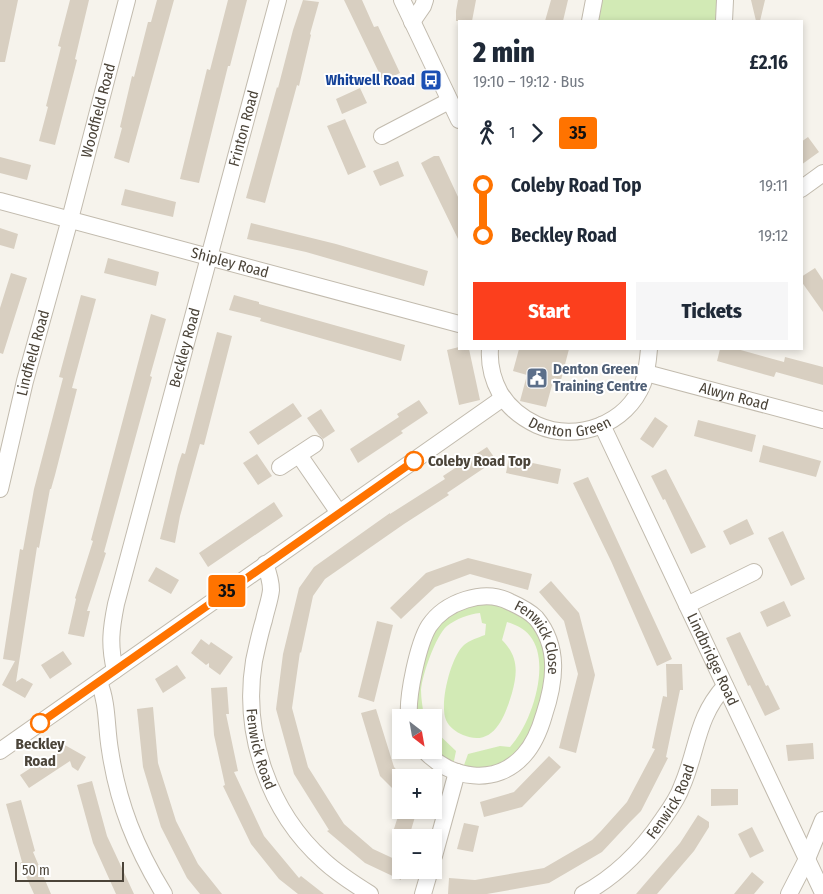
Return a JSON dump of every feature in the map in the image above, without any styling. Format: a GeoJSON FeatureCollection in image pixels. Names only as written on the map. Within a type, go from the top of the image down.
{"type":"FeatureCollection","features":[{"type":"Feature","properties":{"kind":"street","name":"Woodfield Road"},"geometry":{"type":"LineString","coordinates":[[70,220],[127,0]]}},
{"type":"Feature","properties":{"kind":"street","name":"Frinton Road"},"geometry":{"type":"LineString","coordinates":[[210,257],[278,0]]}},
{"type":"Feature","properties":{"kind":"street"},"geometry":{"type":"LineString","coordinates":[[402,0],[458,118]]}},
{"type":"Feature","properties":{"kind":"street"},"geometry":{"type":"LineString","coordinates":[[412,22],[425,0]]}},
{"type":"Feature","properties":{"kind":"street"},"geometry":{"type":"LineString","coordinates":[[590,20],[594,0]]}},
{"type":"Feature","properties":{"kind":"street"},"geometry":{"type":"LineString","coordinates":[[724,20],[725,0]]}},
{"type":"Feature","properties":{"kind":"street"},"geometry":{"type":"LineString","coordinates":[[382,136],[450,101]]}},
{"type":"Feature","properties":{"kind":"street"},"geometry":{"type":"LineString","coordinates":[[803,187],[823,173]]}},
{"type":"Feature","properties":{"kind":"street","name":"Shipley Road"},"geometry":{"type":"LineString","coordinates":[[0,201],[458,324]]}},
{"type":"Feature","properties":{"kind":"street","name":"Lindfield Road"},"geometry":{"type":"LineString","coordinates":[[0,489],[25,381],[70,220]]}},
{"type":"Feature","properties":{"kind":"street","name":"Beckley Road"},"geometry":{"type":"LineString","coordinates":[[115,670],[110,641],[116,604],[210,257]]}},
{"type":"Feature","properties":{"kind":"street","name":"Denton Green"},"geometry":{"type":"LineString","coordinates":[[490,350],[493,376],[503,398],[513,410],[527,420],[548,430],[576,432],[602,425],[628,406],[640,389],[646,373],[649,350]]}},
{"type":"Feature","properties":{"kind":"street","name":"Alwyn Road"},"geometry":{"type":"LineString","coordinates":[[646,373],[823,420]]}},
{"type":"Feature","properties":{"kind":"street"},"geometry":{"type":"LineString","coordinates":[[0,751],[503,398]]}},
{"type":"Feature","properties":{"kind":"street","name":"Lindbridge Road"},"geometry":{"type":"LineString","coordinates":[[602,425],[823,893]]}},
{"type":"Feature","properties":{"kind":"street"},"geometry":{"type":"LineString","coordinates":[[280,467],[315,444]]}},
{"type":"Feature","properties":{"kind":"street"},"geometry":{"type":"LineString","coordinates":[[299,455],[339,513]]}},
{"type":"Feature","properties":{"kind":"street","name":"Fenwick Road"},"geometry":{"type":"LineString","coordinates":[[265,564],[271,589],[254,662],[252,695],[252,715],[260,757],[273,792],[295,830],[323,861],[370,894]]}},
{"type":"Feature","properties":{"kind":"street"},"geometry":{"type":"LineString","coordinates":[[687,605],[754,572]]}},
{"type":"Feature","properties":{"kind":"street","name":"Fenwick Close"},"geometry":{"type":"LineString","coordinates":[[409,709],[413,674],[429,626],[439,615],[454,605],[479,596],[507,600],[535,617],[546,632],[552,648],[554,663],[553,681],[540,729],[523,756],[500,772],[474,777],[443,766],[435,759]]}},
{"type":"Feature","properties":{"kind":"street"},"geometry":{"type":"LineString","coordinates":[[99,682],[105,700],[110,750],[123,808],[137,847],[164,894]]}},
{"type":"Feature","properties":{"kind":"street","name":"Fenwick Road"},"geometry":{"type":"LineString","coordinates":[[583,894],[627,864],[649,840],[682,787],[704,717],[716,696],[726,686]]}},
{"type":"Feature","properties":{"kind":"street"},"geometry":{"type":"LineString","coordinates":[[441,829],[457,772]]}},
{"type":"Feature","properties":{"kind":"street"},"geometry":{"type":"LineString","coordinates":[[789,894],[807,859],[823,820]]}},
{"type":"Feature","properties":{"kind":"street"},"geometry":{"type":"LineString","coordinates":[[423,894],[427,879]]}},
{"type":"Feature","properties":{"kind":"green space"},"geometry":{"type":"Polygon","coordinates":[[[600,0],[720,0],[717,20],[597,20],[600,0]]]}},
{"type":"Feature","properties":{"kind":"green space"},"geometry":{"type":"Polygon","coordinates":[[[487,602],[506,606],[527,620],[539,633],[548,663],[541,709],[522,750],[494,769],[463,768],[468,754],[500,746],[510,747],[525,724],[536,693],[539,677],[539,662],[536,648],[528,633],[507,622],[502,640],[514,658],[515,678],[512,693],[502,720],[490,733],[483,737],[474,738],[463,735],[447,723],[444,713],[445,692],[451,669],[459,651],[471,640],[485,635],[486,624],[482,623],[480,613],[454,621],[447,626],[438,638],[430,656],[422,683],[423,709],[415,709],[417,681],[434,630],[444,619],[465,607],[487,602]]]}},
{"type":"Feature","properties":{"kind":"green space"},"geometry":{"type":"Polygon","coordinates":[[[442,738],[456,751],[453,766],[442,757],[442,738]]]}},
{"type":"Feature","properties":{"kind":"building"},"geometry":{"type":"Polygon","coordinates":[[[0,0],[18,0],[5,62],[0,62],[0,0]]]}},
{"type":"Feature","properties":{"kind":"building"},"geometry":{"type":"Polygon","coordinates":[[[70,0],[89,0],[75,59],[77,60],[55,145],[39,141],[61,47],[58,46],[70,0]]]}},
{"type":"Feature","properties":{"kind":"building"},"geometry":{"type":"Polygon","coordinates":[[[157,0],[174,0],[129,163],[114,158],[132,76],[134,77],[148,22],[151,22],[157,0]]]}},
{"type":"Feature","properties":{"kind":"building"},"geometry":{"type":"Polygon","coordinates":[[[228,0],[247,0],[230,66],[228,66],[199,183],[180,179],[207,69],[210,70],[228,0]]]}},
{"type":"Feature","properties":{"kind":"building"},"geometry":{"type":"Polygon","coordinates":[[[303,0],[319,2],[299,86],[297,85],[265,203],[246,198],[303,0]]]}},
{"type":"Feature","properties":{"kind":"building"},"geometry":{"type":"Polygon","coordinates":[[[344,0],[362,0],[374,27],[378,26],[400,73],[383,81],[344,0]]]}},
{"type":"Feature","properties":{"kind":"building"},"geometry":{"type":"Polygon","coordinates":[[[458,0],[476,0],[472,20],[456,21],[458,0]]]}},
{"type":"Feature","properties":{"kind":"building"},"geometry":{"type":"Polygon","coordinates":[[[551,0],[568,0],[563,20],[545,20],[551,0]]]}},
{"type":"Feature","properties":{"kind":"building"},"geometry":{"type":"Polygon","coordinates":[[[751,0],[765,0],[760,20],[756,20],[751,0]]]}},
{"type":"Feature","properties":{"kind":"building"},"geometry":{"type":"Polygon","coordinates":[[[360,88],[367,103],[342,114],[336,99],[360,88]]]}},
{"type":"Feature","properties":{"kind":"building"},"geometry":{"type":"Polygon","coordinates":[[[345,119],[366,167],[348,175],[327,126],[345,119]]]}},
{"type":"Feature","properties":{"kind":"building"},"geometry":{"type":"Polygon","coordinates":[[[808,137],[819,152],[803,164],[803,141],[808,137]]]}},
{"type":"Feature","properties":{"kind":"building"},"geometry":{"type":"Polygon","coordinates":[[[434,156],[439,156],[458,197],[458,239],[421,163],[434,156]]]}},
{"type":"Feature","properties":{"kind":"building"},"geometry":{"type":"Polygon","coordinates":[[[0,157],[31,165],[27,180],[0,173],[0,157]]]}},
{"type":"Feature","properties":{"kind":"building"},"geometry":{"type":"Polygon","coordinates":[[[398,161],[404,176],[380,186],[373,171],[398,161]]]}},
{"type":"Feature","properties":{"kind":"building"},"geometry":{"type":"Polygon","coordinates":[[[125,189],[176,202],[173,217],[121,205],[125,189]]]}},
{"type":"Feature","properties":{"kind":"building"},"geometry":{"type":"Polygon","coordinates":[[[251,223],[336,244],[428,271],[424,286],[306,252],[247,239],[251,223]]]}},
{"type":"Feature","properties":{"kind":"building"},"geometry":{"type":"Polygon","coordinates":[[[0,228],[18,234],[14,249],[0,245],[0,228]]]}},
{"type":"Feature","properties":{"kind":"building"},"geometry":{"type":"Polygon","coordinates":[[[108,258],[159,272],[156,286],[104,273],[108,258]]]}},
{"type":"Feature","properties":{"kind":"building"},"geometry":{"type":"Polygon","coordinates":[[[815,268],[823,280],[823,312],[803,284],[803,276],[815,268]]]}},
{"type":"Feature","properties":{"kind":"building"},"geometry":{"type":"Polygon","coordinates":[[[11,273],[27,278],[3,354],[0,353],[0,308],[11,273]]]}},
{"type":"Feature","properties":{"kind":"building"},"geometry":{"type":"Polygon","coordinates":[[[81,295],[96,299],[72,388],[77,389],[50,489],[39,548],[37,547],[16,682],[22,678],[33,684],[25,698],[2,685],[15,661],[3,659],[20,549],[23,550],[34,489],[63,378],[59,377],[81,295]]]}},
{"type":"Feature","properties":{"kind":"building"},"geometry":{"type":"Polygon","coordinates":[[[234,295],[259,302],[259,304],[405,345],[401,361],[260,321],[261,318],[229,310],[234,295]]]}},
{"type":"Feature","properties":{"kind":"building"},"geometry":{"type":"Polygon","coordinates":[[[151,314],[166,319],[150,376],[152,377],[104,552],[106,553],[87,611],[90,611],[84,637],[68,634],[75,598],[93,541],[91,540],[151,314]]]}},
{"type":"Feature","properties":{"kind":"building"},"geometry":{"type":"Polygon","coordinates":[[[217,332],[232,336],[204,445],[200,444],[180,516],[175,543],[160,539],[178,465],[182,453],[185,454],[217,332]]]}},
{"type":"Feature","properties":{"kind":"building"},"geometry":{"type":"Polygon","coordinates":[[[458,347],[458,350],[469,350],[480,400],[459,405],[447,350],[458,347]]]}},
{"type":"Feature","properties":{"kind":"building","name":"Denton Green Training Centre"},"geometry":{"type":"Polygon","coordinates":[[[519,350],[569,350],[561,380],[554,378],[546,407],[520,401],[527,375],[513,371],[519,350]]]}},
{"type":"Feature","properties":{"kind":"building"},"geometry":{"type":"Polygon","coordinates":[[[720,350],[741,350],[784,362],[785,357],[823,367],[823,385],[776,372],[774,377],[717,361],[720,350]]]}},
{"type":"Feature","properties":{"kind":"building"},"geometry":{"type":"Polygon","coordinates":[[[419,400],[428,413],[401,431],[403,433],[358,463],[350,449],[399,417],[397,414],[419,400]]]}},
{"type":"Feature","properties":{"kind":"building"},"geometry":{"type":"Polygon","coordinates":[[[293,403],[302,416],[258,445],[249,432],[293,403]]]}},
{"type":"Feature","properties":{"kind":"building"},"geometry":{"type":"Polygon","coordinates":[[[321,409],[335,431],[323,439],[307,418],[321,409]]]}},
{"type":"Feature","properties":{"kind":"building"},"geometry":{"type":"Polygon","coordinates":[[[655,417],[668,426],[653,448],[640,439],[655,417]]]}},
{"type":"Feature","properties":{"kind":"building"},"geometry":{"type":"Polygon","coordinates":[[[698,420],[756,435],[752,452],[694,436],[698,420]]]}},
{"type":"Feature","properties":{"kind":"building"},"geometry":{"type":"Polygon","coordinates":[[[763,445],[821,461],[816,477],[759,462],[763,445]]]}},
{"type":"Feature","properties":{"kind":"building"},"geometry":{"type":"Polygon","coordinates":[[[487,447],[496,460],[447,493],[449,495],[325,579],[313,596],[300,652],[292,708],[308,767],[344,824],[373,849],[392,858],[392,876],[365,863],[327,831],[329,830],[294,774],[276,709],[283,654],[299,588],[314,567],[390,513],[445,479],[443,476],[487,447]]]}},
{"type":"Feature","properties":{"kind":"building"},"geometry":{"type":"Polygon","coordinates":[[[257,454],[272,476],[258,485],[243,463],[257,454]]]}},
{"type":"Feature","properties":{"kind":"building"},"geometry":{"type":"Polygon","coordinates":[[[509,458],[561,469],[558,484],[506,473],[509,458]]]}},
{"type":"Feature","properties":{"kind":"building"},"geometry":{"type":"Polygon","coordinates":[[[666,469],[706,547],[691,554],[665,499],[663,500],[651,476],[666,469]]]}},
{"type":"Feature","properties":{"kind":"building"},"geometry":{"type":"Polygon","coordinates":[[[588,477],[672,659],[657,666],[611,561],[573,483],[588,477]]]}},
{"type":"Feature","properties":{"kind":"building"},"geometry":{"type":"Polygon","coordinates":[[[274,502],[283,516],[208,567],[199,553],[274,502]]]}},
{"type":"Feature","properties":{"kind":"building"},"geometry":{"type":"Polygon","coordinates":[[[747,519],[754,534],[730,545],[723,531],[747,519]]]}},
{"type":"Feature","properties":{"kind":"building"},"geometry":{"type":"Polygon","coordinates":[[[783,531],[805,579],[791,586],[768,538],[783,531]]]}},
{"type":"Feature","properties":{"kind":"building"},"geometry":{"type":"Polygon","coordinates":[[[468,558],[532,574],[528,590],[470,574],[435,587],[401,619],[390,608],[426,573],[468,558]]]}},
{"type":"Feature","properties":{"kind":"building"},"geometry":{"type":"Polygon","coordinates":[[[156,567],[179,580],[171,594],[148,581],[156,567]]]}},
{"type":"Feature","properties":{"kind":"building"},"geometry":{"type":"Polygon","coordinates":[[[551,581],[579,613],[595,675],[576,753],[559,748],[578,674],[564,621],[539,592],[551,581]]]}},
{"type":"Feature","properties":{"kind":"building"},"geometry":{"type":"Polygon","coordinates":[[[784,601],[791,616],[767,627],[760,612],[784,601]]]}},
{"type":"Feature","properties":{"kind":"building"},"geometry":{"type":"Polygon","coordinates":[[[377,621],[393,625],[374,702],[358,697],[377,621]]]}},
{"type":"Feature","properties":{"kind":"building"},"geometry":{"type":"Polygon","coordinates":[[[740,632],[766,686],[768,685],[780,709],[765,716],[750,685],[748,686],[726,638],[740,632]]]}},
{"type":"Feature","properties":{"kind":"building"},"geometry":{"type":"Polygon","coordinates":[[[201,639],[209,645],[211,642],[233,657],[220,675],[209,667],[209,663],[206,665],[191,653],[201,639]]]}},
{"type":"Feature","properties":{"kind":"building"},"geometry":{"type":"Polygon","coordinates":[[[63,651],[72,664],[50,679],[41,665],[63,651]]]}},
{"type":"Feature","properties":{"kind":"building"},"geometry":{"type":"Polygon","coordinates":[[[666,664],[682,664],[683,690],[680,690],[666,757],[668,758],[641,811],[602,852],[549,883],[487,894],[448,894],[449,878],[475,880],[544,868],[592,840],[601,831],[627,802],[655,749],[652,748],[663,696],[667,697],[666,664]]]}},
{"type":"Feature","properties":{"kind":"building"},"geometry":{"type":"Polygon","coordinates":[[[177,665],[186,678],[163,693],[155,679],[177,665]]]}},
{"type":"Feature","properties":{"kind":"building"},"geometry":{"type":"Polygon","coordinates":[[[227,687],[229,714],[226,714],[238,771],[234,772],[264,836],[299,878],[301,876],[324,894],[298,894],[279,879],[251,844],[223,786],[225,785],[214,735],[211,688],[227,687]]]}},
{"type":"Feature","properties":{"kind":"building"},"geometry":{"type":"Polygon","coordinates":[[[153,707],[158,763],[176,821],[198,864],[222,894],[200,894],[187,878],[161,827],[143,767],[137,709],[153,707]]]}},
{"type":"Feature","properties":{"kind":"building"},"geometry":{"type":"Polygon","coordinates":[[[376,709],[396,769],[392,769],[392,788],[380,776],[361,713],[376,709]]]}},
{"type":"Feature","properties":{"kind":"building"},"geometry":{"type":"Polygon","coordinates":[[[813,743],[814,759],[788,761],[786,745],[813,743]]]}},
{"type":"Feature","properties":{"kind":"building"},"geometry":{"type":"Polygon","coordinates":[[[63,744],[86,757],[78,771],[72,767],[70,761],[29,788],[20,775],[43,760],[48,769],[63,744]]]}},
{"type":"Feature","properties":{"kind":"building"},"geometry":{"type":"Polygon","coordinates":[[[549,756],[561,767],[522,807],[484,817],[480,802],[514,792],[549,756]]]}},
{"type":"Feature","properties":{"kind":"building"},"geometry":{"type":"Polygon","coordinates":[[[92,781],[107,836],[134,894],[116,894],[93,843],[77,785],[92,781]]]}},
{"type":"Feature","properties":{"kind":"building"},"geometry":{"type":"Polygon","coordinates":[[[711,789],[738,789],[738,805],[711,806],[711,789]]]}},
{"type":"Feature","properties":{"kind":"building"},"geometry":{"type":"Polygon","coordinates":[[[21,800],[35,851],[33,852],[51,894],[34,894],[20,863],[22,862],[6,804],[21,800]]]}},
{"type":"Feature","properties":{"kind":"building"},"geometry":{"type":"Polygon","coordinates":[[[698,815],[709,822],[709,827],[694,851],[657,894],[636,894],[680,843],[698,815]]]}},
{"type":"Feature","properties":{"kind":"building"},"geometry":{"type":"Polygon","coordinates":[[[397,819],[414,819],[411,829],[394,829],[397,819]]]}},
{"type":"Feature","properties":{"kind":"building"},"geometry":{"type":"Polygon","coordinates":[[[464,823],[479,826],[473,852],[457,849],[464,823]]]}},
{"type":"Feature","properties":{"kind":"building"},"geometry":{"type":"Polygon","coordinates":[[[752,827],[764,851],[750,858],[738,834],[752,827]]]}},
{"type":"Feature","properties":{"kind":"building"},"geometry":{"type":"Polygon","coordinates":[[[752,872],[764,882],[754,894],[734,894],[752,872]]]}},
{"type":"Feature","properties":{"kind":"bus line","name":"35"},"geometry":{"type":"LineString","coordinates":[[40,723],[414,461]]}},
{"type":"Feature","properties":{"kind":"place","name":"Whitwell Road"},"geometry":{"type":"Point","coordinates":[431,80]}},
{"type":"Feature","properties":{"kind":"place","name":"Denton Green Training Centre"},"geometry":{"type":"Point","coordinates":[537,378]}},
{"type":"Feature","properties":{"kind":"place","name":"Coleby Road Top"},"geometry":{"type":"Point","coordinates":[414,461]}},
{"type":"Feature","properties":{"kind":"place","name":"Beckley Road"},"geometry":{"type":"Point","coordinates":[40,723]}}]}
